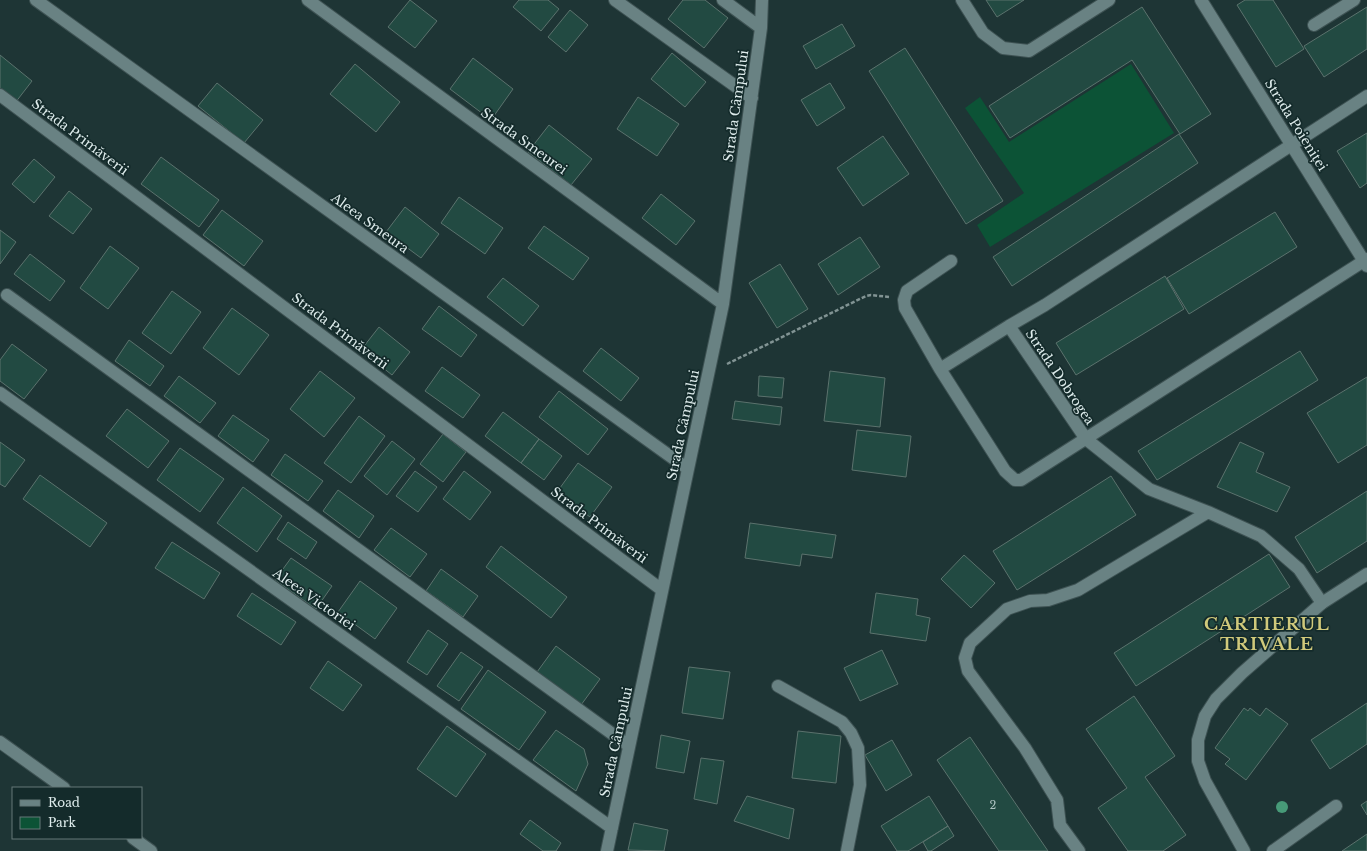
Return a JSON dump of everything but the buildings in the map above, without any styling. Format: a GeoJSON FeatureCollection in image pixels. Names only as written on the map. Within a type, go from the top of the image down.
{"type":"FeatureCollection","features":[{"type":"Feature","properties":{"kind":"street","name":"Aleea Smeura"},"geometry":{"type":"LineString","coordinates":[[36,0],[688,469]]}},
{"type":"Feature","properties":{"kind":"street","name":"Strada Smeurei"},"geometry":{"type":"LineString","coordinates":[[308,0],[723,304]]}},
{"type":"Feature","properties":{"kind":"street"},"geometry":{"type":"LineString","coordinates":[[614,0],[752,98]]}},
{"type":"Feature","properties":{"kind":"street"},"geometry":{"type":"LineString","coordinates":[[723,0],[761,28]]}},
{"type":"Feature","properties":{"kind":"street","name":"Strada Câmpului"},"geometry":{"type":"LineString","coordinates":[[607,851],[723,304],[761,28],[762,0]]}},
{"type":"Feature","properties":{"kind":"street"},"geometry":{"type":"LineString","coordinates":[[965,5],[983,33],[1003,48],[1029,51],[1110,0]]}},
{"type":"Feature","properties":{"kind":"street","name":"Strada Poieniței"},"geometry":{"type":"LineString","coordinates":[[1201,0],[1366,262]]}},
{"type":"Feature","properties":{"kind":"street"},"geometry":{"type":"LineString","coordinates":[[1314,25],[1354,0]]}},
{"type":"Feature","properties":{"kind":"street","name":"Strada Primăverii"},"geometry":{"type":"LineString","coordinates":[[0,95],[662,590]]}},
{"type":"Feature","properties":{"kind":"street","name":"Strada Dobrogea"},"geometry":{"type":"LineString","coordinates":[[1322,603],[1299,569],[1261,536],[1208,512],[1149,489],[1086,439],[1009,326],[1045,305],[1367,96]]}},
{"type":"Feature","properties":{"kind":"street"},"geometry":{"type":"LineString","coordinates":[[951,261],[907,291],[904,300],[905,308],[940,369],[1004,472],[1015,480],[1026,478],[1366,262]]}},
{"type":"Feature","properties":{"kind":"street"},"geometry":{"type":"LineString","coordinates":[[7,295],[629,746]]}},
{"type":"Feature","properties":{"kind":"street"},"geometry":{"type":"LineString","coordinates":[[940,369],[1009,326]]}},
{"type":"Feature","properties":{"kind":"street","name":"Aleea Victoriei"},"geometry":{"type":"LineString","coordinates":[[0,393],[612,828]]}},
{"type":"Feature","properties":{"kind":"street"},"geometry":{"type":"LineString","coordinates":[[1078,851],[1060,825],[1057,800],[1025,748],[968,671],[965,658],[970,643],[1007,610],[1030,601],[1048,600],[1078,590],[1208,512]]}},
{"type":"Feature","properties":{"kind":"street"},"geometry":{"type":"LineString","coordinates":[[1240,850],[1205,781],[1198,760],[1198,740],[1205,716],[1216,699],[1242,673],[1322,603],[1367,574]]}},
{"type":"Feature","properties":{"kind":"street"},"geometry":{"type":"LineString","coordinates":[[778,686],[842,722],[851,733],[858,748],[860,785],[848,851]]}},
{"type":"Feature","properties":{"kind":"street"},"geometry":{"type":"LineString","coordinates":[[0,742],[63,787]]}},
{"type":"Feature","properties":{"kind":"street"},"geometry":{"type":"LineString","coordinates":[[1272,851],[1336,806]]}},
{"type":"Feature","properties":{"kind":"street"},"geometry":{"type":"LineString","coordinates":[[134,839],[150,851]]}},
{"type":"Feature","properties":{"kind":"path"},"geometry":{"type":"LineString","coordinates":[[709,373],[866,296],[882,296],[904,300]]}},
{"type":"Feature","properties":{"kind":"green space"},"geometry":{"type":"Polygon","coordinates":[[[1131,64],[1174,133],[990,247],[977,225],[1024,193],[965,108],[980,97],[1009,142],[1131,64]]]}},
{"type":"Feature","properties":{"kind":"district","name":"CARTIERUL TRIVALE"},"geometry":{"type":"Point","coordinates":[1267,634]}}]}
